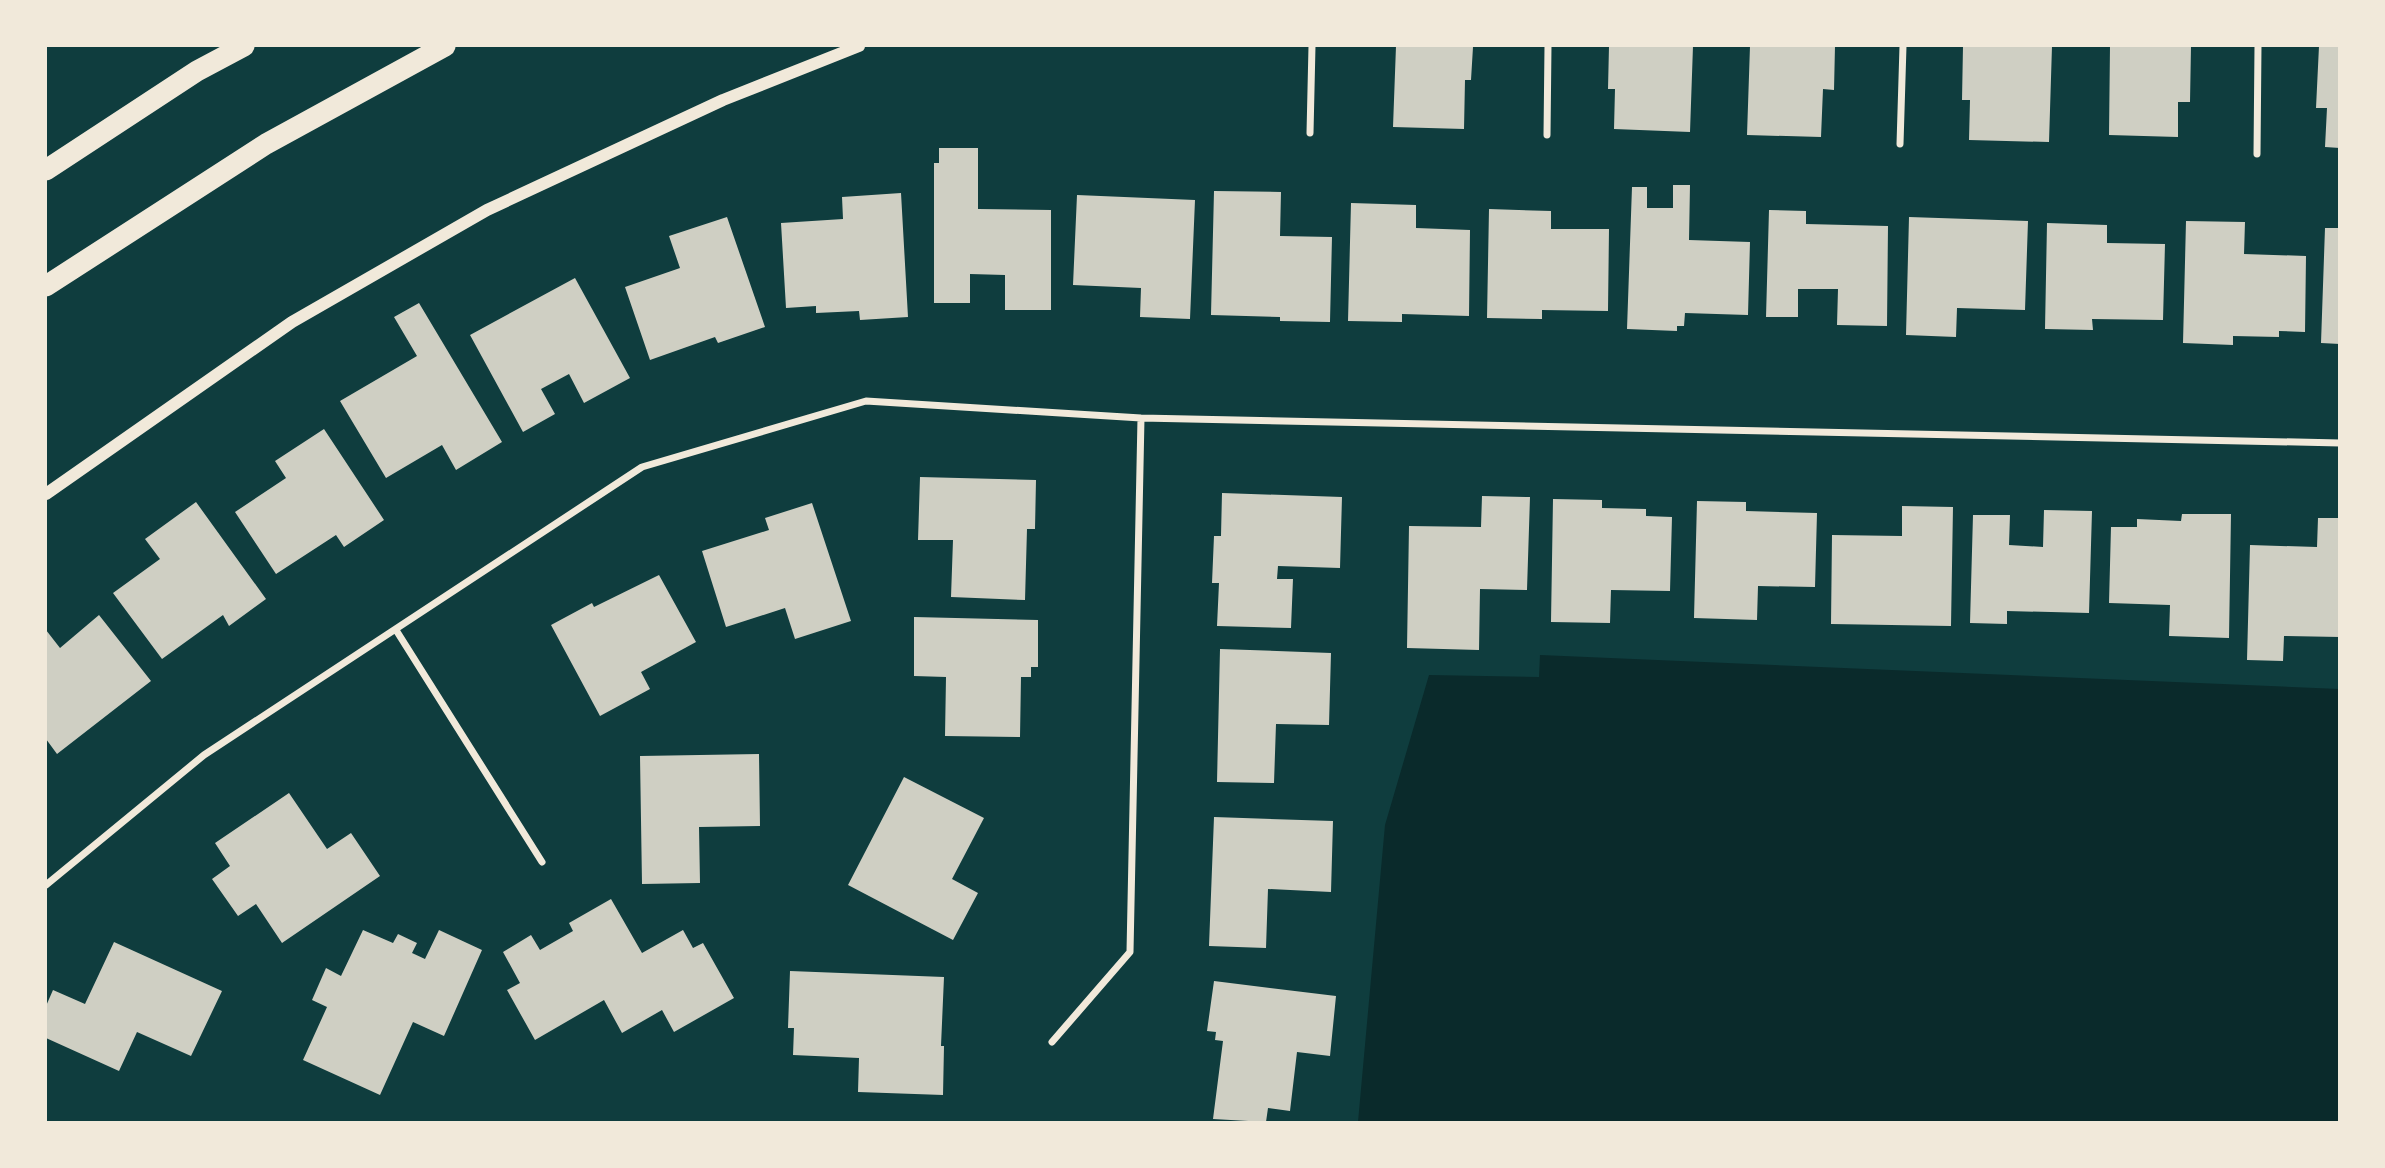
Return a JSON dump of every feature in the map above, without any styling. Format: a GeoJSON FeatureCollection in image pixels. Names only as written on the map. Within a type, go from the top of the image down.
{"type":"FeatureCollection","features":[{"type":"Feature","properties":{"kind":"highway"},"geometry":{"type":"LineString","coordinates":[[46,170],[197,71],[244,46]]}},
{"type":"Feature","properties":{"kind":"highway"},"geometry":{"type":"LineString","coordinates":[[46,286],[266,144],[445,46]]}},
{"type":"Feature","properties":{"kind":"street"},"geometry":{"type":"LineString","coordinates":[[46,494],[292,322],[487,210],[723,100],[859,46]]}},
{"type":"Feature","properties":{"kind":"street"},"geometry":{"type":"LineString","coordinates":[[1310,133],[1312,46]]}},
{"type":"Feature","properties":{"kind":"street"},"geometry":{"type":"LineString","coordinates":[[1547,135],[1548,46]]}},
{"type":"Feature","properties":{"kind":"street"},"geometry":{"type":"LineString","coordinates":[[1900,144],[1903,46]]}},
{"type":"Feature","properties":{"kind":"street"},"geometry":{"type":"LineString","coordinates":[[2257,154],[2258,46]]}},
{"type":"Feature","properties":{"kind":"street"},"geometry":{"type":"LineString","coordinates":[[46,885],[204,755],[642,467],[866,401],[1141,418],[2340,443]]}},
{"type":"Feature","properties":{"kind":"street"},"geometry":{"type":"LineString","coordinates":[[1052,1042],[1130,952],[1141,418]]}},
{"type":"Feature","properties":{"kind":"street"},"geometry":{"type":"LineString","coordinates":[[396,630],[542,862]]}},
{"type":"Feature","properties":{"kind":"water"},"geometry":{"type":"Polygon","coordinates":[[[1540,655],[2339,689],[2339,1122],[1358,1122],[1385,825],[1429,675],[1539,677],[1540,655]]]}},
{"type":"Feature","properties":{"kind":"building"},"geometry":{"type":"Polygon","coordinates":[[[1396,46],[1473,47],[1471,80],[1465,80],[1464,129],[1393,127],[1396,46]]]}},
{"type":"Feature","properties":{"kind":"building"},"geometry":{"type":"Polygon","coordinates":[[[1609,46],[1693,46],[1690,132],[1614,129],[1615,89],[1608,89],[1609,46]]]}},
{"type":"Feature","properties":{"kind":"building"},"geometry":{"type":"Polygon","coordinates":[[[1750,46],[1835,46],[1834,90],[1823,89],[1821,137],[1747,135],[1750,46]]]}},
{"type":"Feature","properties":{"kind":"building"},"geometry":{"type":"Polygon","coordinates":[[[1963,46],[2052,46],[2049,142],[1969,140],[1970,100],[1962,100],[1963,46]]]}},
{"type":"Feature","properties":{"kind":"building"},"geometry":{"type":"Polygon","coordinates":[[[2110,46],[2191,46],[2190,102],[2178,102],[2178,137],[2109,135],[2110,46]]]}},
{"type":"Feature","properties":{"kind":"building"},"geometry":{"type":"Polygon","coordinates":[[[2319,46],[2340,46],[2340,148],[2325,147],[2327,108],[2316,108],[2319,46]]]}},
{"type":"Feature","properties":{"kind":"building"},"geometry":{"type":"Polygon","coordinates":[[[939,148],[978,148],[978,209],[1051,210],[1051,310],[1005,310],[1005,275],[970,274],[970,303],[934,303],[934,163],[939,163],[939,148]]]}},
{"type":"Feature","properties":{"kind":"building"},"geometry":{"type":"Polygon","coordinates":[[[1673,185],[1690,185],[1689,240],[1750,242],[1748,315],[1685,313],[1684,326],[1677,326],[1677,331],[1627,329],[1632,187],[1647,187],[1647,208],[1673,208],[1673,185]]]}},
{"type":"Feature","properties":{"kind":"building"},"geometry":{"type":"Polygon","coordinates":[[[1214,191],[1281,192],[1280,236],[1332,237],[1330,322],[1211,315],[1214,191]]]}},
{"type":"Feature","properties":{"kind":"building"},"geometry":{"type":"Polygon","coordinates":[[[901,193],[908,317],[860,320],[859,311],[816,313],[816,306],[786,308],[781,223],[843,219],[842,197],[901,193]]]}},
{"type":"Feature","properties":{"kind":"building"},"geometry":{"type":"Polygon","coordinates":[[[1077,195],[1195,200],[1190,319],[1140,317],[1141,288],[1073,285],[1077,195]]]}},
{"type":"Feature","properties":{"kind":"building"},"geometry":{"type":"Polygon","coordinates":[[[1351,203],[1416,205],[1416,228],[1470,230],[1469,316],[1402,314],[1402,322],[1348,321],[1351,203]]]}},
{"type":"Feature","properties":{"kind":"building"},"geometry":{"type":"Polygon","coordinates":[[[1489,209],[1551,211],[1551,229],[1609,229],[1608,311],[1542,310],[1542,319],[1487,318],[1489,209]]]}},
{"type":"Feature","properties":{"kind":"building"},"geometry":{"type":"Polygon","coordinates":[[[1769,210],[1806,211],[1806,224],[1888,226],[1887,326],[1837,325],[1838,289],[1798,289],[1798,317],[1766,317],[1769,210]]]}},
{"type":"Feature","properties":{"kind":"building"},"geometry":{"type":"Polygon","coordinates":[[[727,217],[765,327],[718,343],[715,337],[650,360],[625,287],[680,268],[669,236],[727,217]]]}},
{"type":"Feature","properties":{"kind":"building"},"geometry":{"type":"Polygon","coordinates":[[[1909,217],[2028,221],[2025,310],[1957,308],[1956,337],[1906,335],[1909,217]]]}},
{"type":"Feature","properties":{"kind":"building"},"geometry":{"type":"Polygon","coordinates":[[[2186,221],[2245,222],[2244,254],[2306,256],[2305,332],[2279,331],[2279,337],[2233,336],[2233,345],[2183,343],[2186,221]]]}},
{"type":"Feature","properties":{"kind":"building"},"geometry":{"type":"Polygon","coordinates":[[[2047,223],[2107,225],[2107,243],[2165,244],[2163,320],[2092,319],[2093,330],[2045,329],[2047,223]]]}},
{"type":"Feature","properties":{"kind":"building"},"geometry":{"type":"Polygon","coordinates":[[[2325,228],[2340,228],[2340,344],[2321,343],[2325,228]]]}},
{"type":"Feature","properties":{"kind":"building"},"geometry":{"type":"Polygon","coordinates":[[[575,278],[630,378],[584,403],[569,374],[541,389],[555,414],[523,432],[470,335],[575,278]]]}},
{"type":"Feature","properties":{"kind":"building"},"geometry":{"type":"Polygon","coordinates":[[[419,303],[502,442],[456,470],[442,445],[386,478],[340,401],[417,356],[394,317],[419,303]]]}},
{"type":"Feature","properties":{"kind":"building"},"geometry":{"type":"Polygon","coordinates":[[[324,429],[384,520],[344,547],[336,535],[276,574],[235,512],[286,478],[275,461],[324,429]]]}},
{"type":"Feature","properties":{"kind":"building"},"geometry":{"type":"Polygon","coordinates":[[[920,477],[1036,480],[1035,529],[1027,529],[1025,600],[951,597],[953,540],[918,540],[920,477]]]}},
{"type":"Feature","properties":{"kind":"building"},"geometry":{"type":"Polygon","coordinates":[[[1222,493],[1342,497],[1340,568],[1278,566],[1277,579],[1293,579],[1291,628],[1217,626],[1219,583],[1212,583],[1214,536],[1221,536],[1222,493]]]}},
{"type":"Feature","properties":{"kind":"building"},"geometry":{"type":"Polygon","coordinates":[[[1482,496],[1530,497],[1527,590],[1480,589],[1479,650],[1407,648],[1409,526],[1481,527],[1482,496]]]}},
{"type":"Feature","properties":{"kind":"building"},"geometry":{"type":"Polygon","coordinates":[[[1553,499],[1602,500],[1602,508],[1646,509],[1646,516],[1672,517],[1670,591],[1611,590],[1610,623],[1551,622],[1553,499]]]}},
{"type":"Feature","properties":{"kind":"building"},"geometry":{"type":"Polygon","coordinates":[[[1697,501],[1746,502],[1746,511],[1817,513],[1815,587],[1758,586],[1757,620],[1694,618],[1697,501]]]}},
{"type":"Feature","properties":{"kind":"building"},"geometry":{"type":"Polygon","coordinates":[[[196,502],[266,599],[229,626],[223,615],[162,659],[113,593],[160,559],[145,539],[196,502]]]}},
{"type":"Feature","properties":{"kind":"building"},"geometry":{"type":"Polygon","coordinates":[[[812,503],[851,621],[795,639],[785,608],[726,627],[702,551],[769,530],[765,518],[812,503]]]}},
{"type":"Feature","properties":{"kind":"building"},"geometry":{"type":"Polygon","coordinates":[[[1902,506],[1953,507],[1951,626],[1831,624],[1832,535],[1902,536],[1902,506]]]}},
{"type":"Feature","properties":{"kind":"building"},"geometry":{"type":"Polygon","coordinates":[[[2044,510],[2092,511],[2089,613],[2007,611],[2007,624],[1970,623],[1973,515],[2010,515],[2009,545],[2043,547],[2044,510]]]}},
{"type":"Feature","properties":{"kind":"building"},"geometry":{"type":"Polygon","coordinates":[[[2182,514],[2231,514],[2229,638],[2169,636],[2170,605],[2109,603],[2111,527],[2137,527],[2137,519],[2181,521],[2182,514]]]}},
{"type":"Feature","properties":{"kind":"building"},"geometry":{"type":"Polygon","coordinates":[[[2318,518],[2340,518],[2340,637],[2284,636],[2283,661],[2247,660],[2250,545],[2317,547],[2318,518]]]}},
{"type":"Feature","properties":{"kind":"building"},"geometry":{"type":"Polygon","coordinates":[[[659,575],[696,642],[641,672],[650,689],[600,716],[551,625],[592,603],[594,607],[659,575]]]}},
{"type":"Feature","properties":{"kind":"building"},"geometry":{"type":"Polygon","coordinates":[[[99,615],[151,681],[57,754],[46,739],[46,630],[60,648],[99,615]]]}},
{"type":"Feature","properties":{"kind":"building"},"geometry":{"type":"Polygon","coordinates":[[[914,617],[1038,620],[1038,667],[1031,667],[1031,677],[1021,677],[1020,737],[945,736],[946,677],[914,676],[914,617]]]}},
{"type":"Feature","properties":{"kind":"building"},"geometry":{"type":"Polygon","coordinates":[[[1220,649],[1331,653],[1329,725],[1276,724],[1274,783],[1217,782],[1220,649]]]}},
{"type":"Feature","properties":{"kind":"building"},"geometry":{"type":"Polygon","coordinates":[[[759,754],[760,826],[699,827],[700,883],[642,884],[640,756],[759,754]]]}},
{"type":"Feature","properties":{"kind":"building"},"geometry":{"type":"Polygon","coordinates":[[[904,777],[984,818],[952,879],[978,893],[953,940],[848,885],[904,777]]]}},
{"type":"Feature","properties":{"kind":"building"},"geometry":{"type":"Polygon","coordinates":[[[289,793],[327,849],[351,833],[380,876],[282,943],[256,904],[238,916],[212,879],[230,866],[215,843],[289,793]]]}},
{"type":"Feature","properties":{"kind":"building"},"geometry":{"type":"Polygon","coordinates":[[[1214,817],[1333,821],[1331,892],[1268,889],[1266,948],[1209,946],[1214,817]]]}},
{"type":"Feature","properties":{"kind":"building"},"geometry":{"type":"Polygon","coordinates":[[[611,899],[642,953],[683,930],[693,948],[703,943],[734,998],[674,1032],[662,1010],[622,1033],[604,1000],[535,1040],[507,990],[520,983],[503,952],[531,935],[540,950],[573,931],[569,923],[611,899]]]}},
{"type":"Feature","properties":{"kind":"building"},"geometry":{"type":"Polygon","coordinates":[[[363,930],[393,943],[398,934],[417,943],[412,953],[425,959],[439,930],[482,950],[444,1036],[413,1022],[380,1095],[303,1060],[327,1007],[312,1000],[326,968],[341,976],[363,930]]]}},
{"type":"Feature","properties":{"kind":"building"},"geometry":{"type":"Polygon","coordinates":[[[114,942],[222,991],[191,1056],[137,1032],[119,1071],[46,1038],[46,1006],[53,990],[85,1004],[114,942]]]}},
{"type":"Feature","properties":{"kind":"building"},"geometry":{"type":"Polygon","coordinates":[[[790,971],[944,977],[941,1046],[944,1046],[943,1095],[858,1092],[859,1058],[793,1055],[794,1028],[788,1028],[790,971]]]}},
{"type":"Feature","properties":{"kind":"building"},"geometry":{"type":"Polygon","coordinates":[[[1214,981],[1336,996],[1330,1056],[1297,1052],[1290,1111],[1268,1108],[1266,1122],[1213,1119],[1223,1041],[1215,1040],[1216,1032],[1207,1031],[1214,981]]]}}]}
